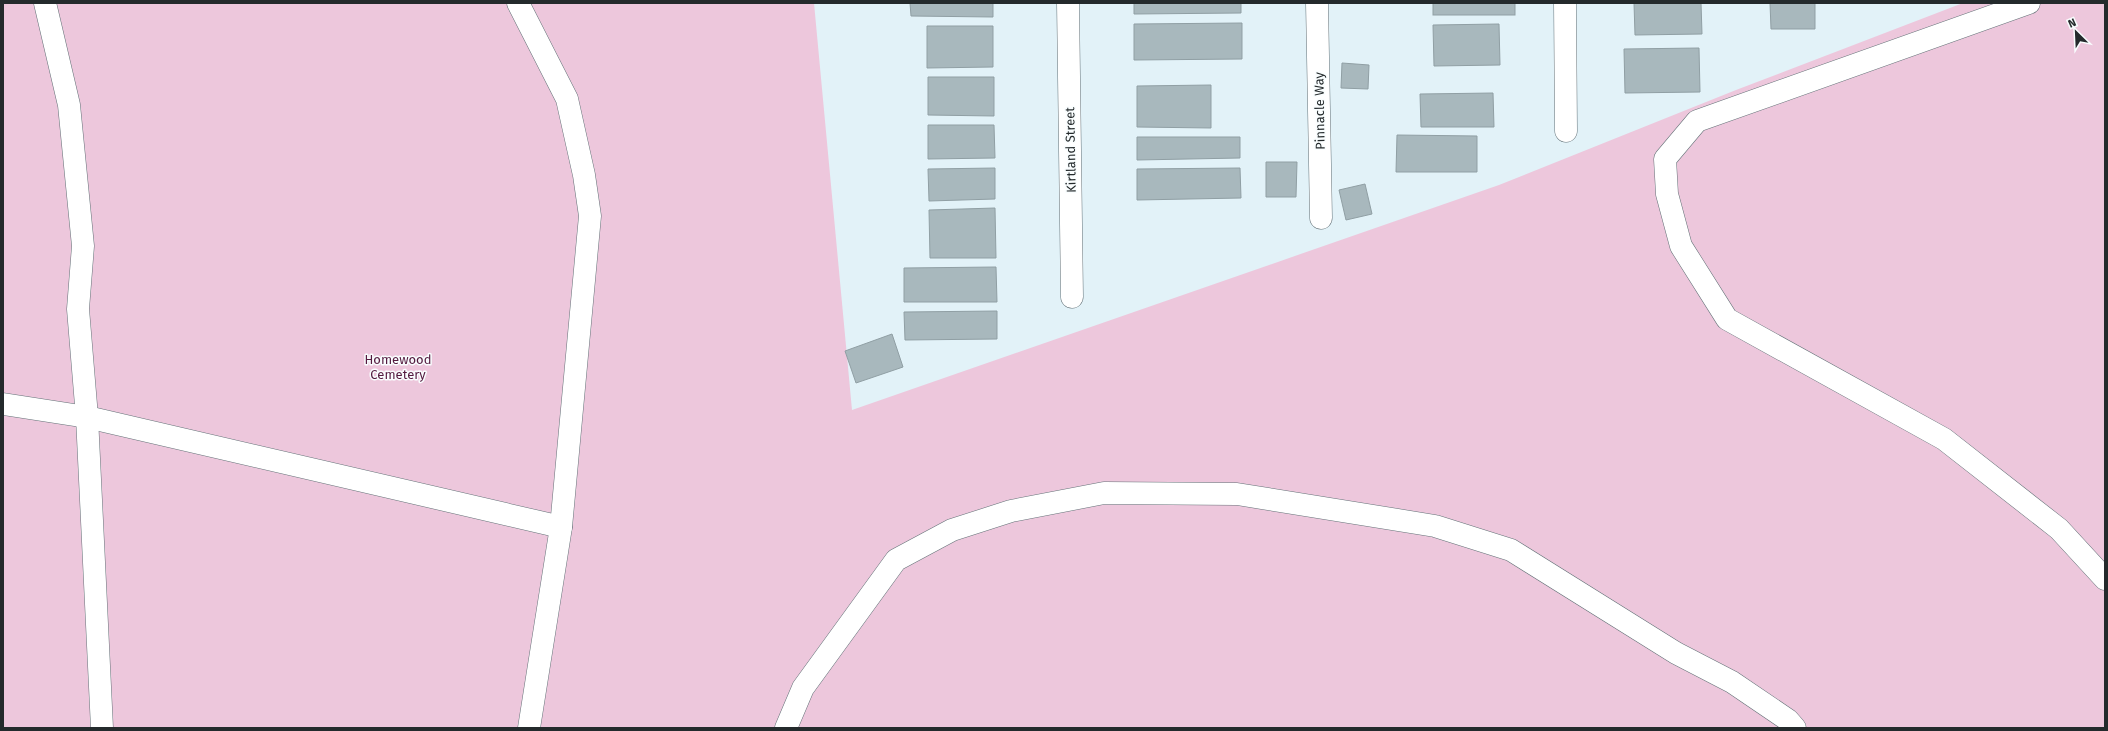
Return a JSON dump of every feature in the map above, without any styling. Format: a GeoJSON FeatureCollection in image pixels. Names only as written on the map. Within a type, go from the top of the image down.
{"type":"FeatureCollection","features":[{"type":"Feature","properties":{"kind":"street"},"geometry":{"type":"LineString","coordinates":[[45,3],[69,105],[83,246],[78,310],[87,417],[102,728]]}},
{"type":"Feature","properties":{"kind":"street"},"geometry":{"type":"LineString","coordinates":[[518,3],[567,99],[590,216],[561,528],[529,728]]}},
{"type":"Feature","properties":{"kind":"street","name":"Kirtland Street"},"geometry":{"type":"LineString","coordinates":[[1068,3],[1072,297]]}},
{"type":"Feature","properties":{"kind":"street","name":"Pinnacle Way"},"geometry":{"type":"LineString","coordinates":[[1317,3],[1321,218]]}},
{"type":"Feature","properties":{"kind":"street"},"geometry":{"type":"LineString","coordinates":[[1565,3],[1566,131]]}},
{"type":"Feature","properties":{"kind":"street"},"geometry":{"type":"LineString","coordinates":[[2029,3],[1697,121],[1664,159],[1667,194],[1681,246],[1727,319],[1944,438],[2058,529],[2105,579]]}},
{"type":"Feature","properties":{"kind":"street"},"geometry":{"type":"LineString","coordinates":[[3,404],[87,417],[561,528]]}},
{"type":"Feature","properties":{"kind":"street"},"geometry":{"type":"LineString","coordinates":[[786,728],[803,688],[896,560],[952,530],[1011,511],[1112,493],[1237,494],[1435,526],[1510,550],[1676,653],[1732,682],[1788,720],[1795,728]]}},
{"type":"Feature","properties":{"kind":"green space","name":"Homewood Cemetery"},"geometry":{"type":"Polygon","coordinates":[[[3,3],[814,3],[852,410],[1499,185],[1736,90],[1963,3],[2105,3],[2105,728],[3,728],[3,3]]]}},
{"type":"Feature","properties":{"kind":"building"},"geometry":{"type":"Polygon","coordinates":[[[910,3],[993,3],[993,17],[911,16],[910,3]]]}},
{"type":"Feature","properties":{"kind":"building"},"geometry":{"type":"Polygon","coordinates":[[[1134,3],[1241,3],[1241,13],[1134,14],[1134,3]]]}},
{"type":"Feature","properties":{"kind":"building"},"geometry":{"type":"Polygon","coordinates":[[[1433,3],[1515,3],[1515,15],[1433,15],[1433,3]]]}},
{"type":"Feature","properties":{"kind":"building"},"geometry":{"type":"Polygon","coordinates":[[[1634,3],[1701,3],[1702,34],[1635,35],[1634,3]]]}},
{"type":"Feature","properties":{"kind":"building"},"geometry":{"type":"Polygon","coordinates":[[[1770,3],[1815,3],[1815,29],[1771,29],[1770,3]]]}},
{"type":"Feature","properties":{"kind":"building"},"geometry":{"type":"Polygon","coordinates":[[[1242,23],[1242,59],[1134,60],[1134,24],[1242,23]]]}},
{"type":"Feature","properties":{"kind":"building"},"geometry":{"type":"Polygon","coordinates":[[[1499,24],[1500,65],[1434,66],[1433,25],[1499,24]]]}},
{"type":"Feature","properties":{"kind":"building"},"geometry":{"type":"Polygon","coordinates":[[[927,26],[993,26],[993,67],[927,68],[927,26]]]}},
{"type":"Feature","properties":{"kind":"building"},"geometry":{"type":"Polygon","coordinates":[[[1699,48],[1700,92],[1625,93],[1624,49],[1699,48]]]}},
{"type":"Feature","properties":{"kind":"building"},"geometry":{"type":"Polygon","coordinates":[[[1342,63],[1369,65],[1368,89],[1341,88],[1342,63]]]}},
{"type":"Feature","properties":{"kind":"building"},"geometry":{"type":"Polygon","coordinates":[[[928,77],[994,77],[994,116],[928,115],[928,77]]]}},
{"type":"Feature","properties":{"kind":"building"},"geometry":{"type":"Polygon","coordinates":[[[1211,85],[1211,128],[1137,127],[1137,86],[1211,85]]]}},
{"type":"Feature","properties":{"kind":"building"},"geometry":{"type":"Polygon","coordinates":[[[1493,93],[1494,127],[1421,127],[1420,94],[1493,93]]]}},
{"type":"Feature","properties":{"kind":"building"},"geometry":{"type":"Polygon","coordinates":[[[928,125],[994,125],[995,158],[928,159],[928,125]]]}},
{"type":"Feature","properties":{"kind":"building"},"geometry":{"type":"Polygon","coordinates":[[[1397,135],[1477,136],[1477,172],[1396,172],[1397,135]]]}},
{"type":"Feature","properties":{"kind":"building"},"geometry":{"type":"Polygon","coordinates":[[[1137,137],[1240,137],[1240,158],[1137,160],[1137,137]]]}},
{"type":"Feature","properties":{"kind":"building"},"geometry":{"type":"Polygon","coordinates":[[[1266,162],[1297,162],[1296,197],[1266,197],[1266,162]]]}},
{"type":"Feature","properties":{"kind":"building"},"geometry":{"type":"Polygon","coordinates":[[[995,168],[995,199],[929,201],[928,169],[995,168]]]}},
{"type":"Feature","properties":{"kind":"building"},"geometry":{"type":"Polygon","coordinates":[[[1240,168],[1241,198],[1137,200],[1137,169],[1240,168]]]}},
{"type":"Feature","properties":{"kind":"building"},"geometry":{"type":"Polygon","coordinates":[[[1365,184],[1372,214],[1346,220],[1339,190],[1365,184]]]}},
{"type":"Feature","properties":{"kind":"building"},"geometry":{"type":"Polygon","coordinates":[[[995,208],[996,258],[930,258],[929,210],[995,208]]]}},
{"type":"Feature","properties":{"kind":"building"},"geometry":{"type":"Polygon","coordinates":[[[996,267],[997,302],[904,302],[904,268],[996,267]]]}},
{"type":"Feature","properties":{"kind":"building"},"geometry":{"type":"Polygon","coordinates":[[[997,311],[997,339],[905,340],[904,312],[997,311]]]}},
{"type":"Feature","properties":{"kind":"building"},"geometry":{"type":"Polygon","coordinates":[[[892,334],[903,367],[856,383],[845,351],[892,334]]]}}]}
